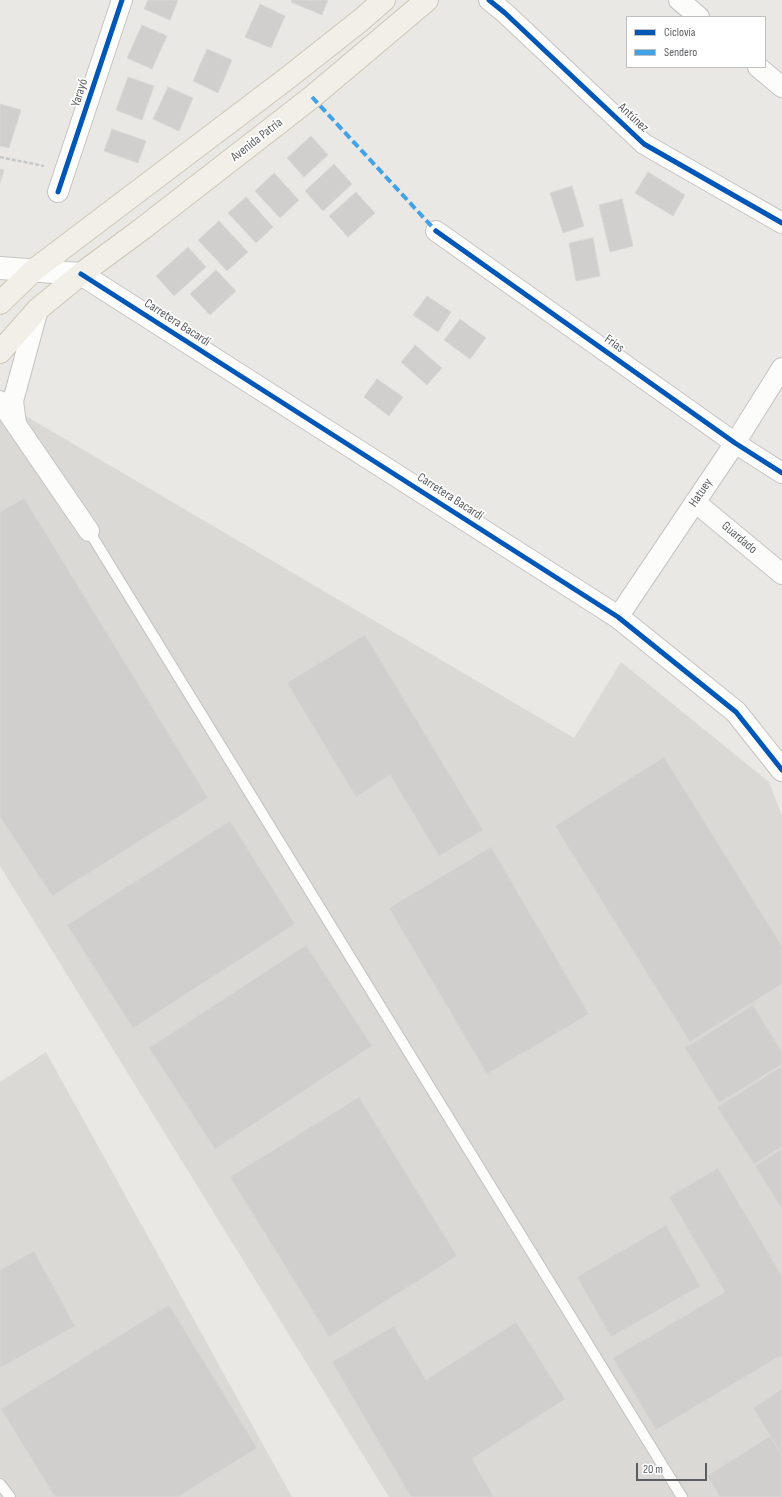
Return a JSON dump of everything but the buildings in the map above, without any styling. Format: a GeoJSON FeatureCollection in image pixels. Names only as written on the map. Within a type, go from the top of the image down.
{"type":"FeatureCollection","features":[{"type":"Feature","properties":{"kind":"main road"},"geometry":{"type":"LineString","coordinates":[[0,303],[34,270],[285,80],[363,10],[384,0]]}},
{"type":"Feature","properties":{"kind":"main road","name":"Avenida Patria"},"geometry":{"type":"LineString","coordinates":[[0,352],[38,309],[81,274],[142,229],[312,97],[428,0]]}},
{"type":"Feature","properties":{"kind":"street","name":"Yarayó"},"geometry":{"type":"LineString","coordinates":[[58,192],[122,0]]}},
{"type":"Feature","properties":{"kind":"street","name":"Antúnez"},"geometry":{"type":"LineString","coordinates":[[489,0],[505,12],[644,144],[782,223]]}},
{"type":"Feature","properties":{"kind":"street"},"geometry":{"type":"LineString","coordinates":[[679,0],[698,16]]}},
{"type":"Feature","properties":{"kind":"street"},"geometry":{"type":"LineString","coordinates":[[759,68],[782,87]]}},
{"type":"Feature","properties":{"kind":"street","name":"Frías"},"geometry":{"type":"LineString","coordinates":[[436,231],[735,443],[782,473]]}},
{"type":"Feature","properties":{"kind":"street","name":"Carretera Bacardí"},"geometry":{"type":"LineString","coordinates":[[0,268],[81,274],[618,617],[736,712],[782,770]]}},
{"type":"Feature","properties":{"kind":"street"},"geometry":{"type":"LineString","coordinates":[[8,421],[38,309]]}},
{"type":"Feature","properties":{"kind":"street","name":"Hatuey"},"geometry":{"type":"LineString","coordinates":[[618,617],[735,443],[782,368]]}},
{"type":"Feature","properties":{"kind":"street"},"geometry":{"type":"LineString","coordinates":[[0,400],[8,421],[89,531]]}},
{"type":"Feature","properties":{"kind":"street","name":"Guardado"},"geometry":{"type":"LineString","coordinates":[[695,502],[782,574]]}},
{"type":"Feature","properties":{"kind":"lane"},"geometry":{"type":"LineString","coordinates":[[89,531],[682,1497]]}},
{"type":"Feature","properties":{"kind":"lane"},"geometry":{"type":"LineString","coordinates":[[0,1484],[10,1497]]}},
{"type":"Feature","properties":{"kind":"path"},"geometry":{"type":"LineString","coordinates":[[0,157],[66,171]]}},
{"type":"Feature","properties":{"kind":"shaded area"},"geometry":{"type":"Polygon","coordinates":[[[2,402],[574,738],[621,662],[769,782],[782,816],[782,1497],[389,1497],[0,866],[0,405],[2,402]]]}},
{"type":"Feature","properties":{"kind":"shaded area"},"geometry":{"type":"Polygon","coordinates":[[[46,1052],[292,1497],[0,1497],[0,1082],[46,1052]]]}},
{"type":"Feature","properties":{"kind":"marked path"},"geometry":{"type":"LineString","coordinates":[[312,97],[436,231]]}},
{"type":"Feature","properties":{"kind":"cycle path"},"geometry":{"type":"LineString","coordinates":[[58,192],[122,0]]}},
{"type":"Feature","properties":{"kind":"cycle path"},"geometry":{"type":"LineString","coordinates":[[489,0],[505,13],[644,144],[782,223]]}},
{"type":"Feature","properties":{"kind":"cycle path"},"geometry":{"type":"LineString","coordinates":[[436,231],[735,443],[782,473]]}},
{"type":"Feature","properties":{"kind":"cycle path"},"geometry":{"type":"LineString","coordinates":[[81,274],[618,617],[736,712],[782,770]]}}]}
